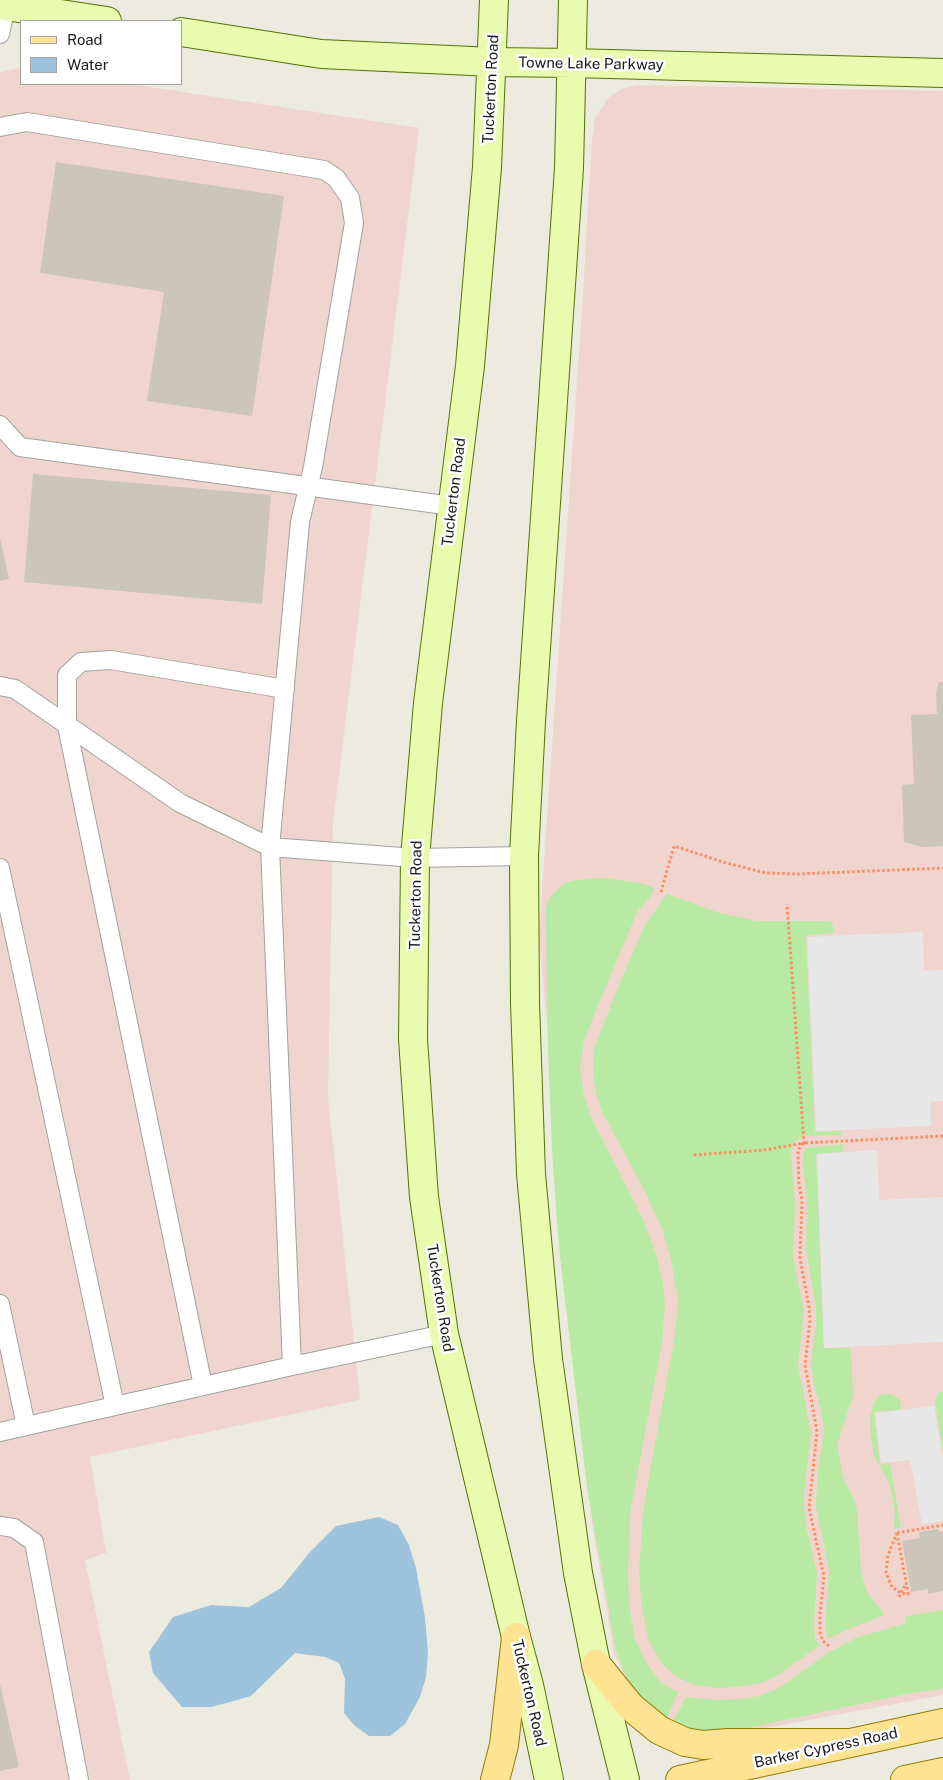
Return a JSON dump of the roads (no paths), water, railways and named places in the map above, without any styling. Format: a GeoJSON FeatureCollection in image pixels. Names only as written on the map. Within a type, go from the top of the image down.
{"type":"FeatureCollection","features":[{"type":"Feature","properties":{"kind":"main road","name":"Tuckerton Road"},"geometry":{"type":"LineString","coordinates":[[494,0],[493,62],[478,284],[470,366],[428,703],[415,858],[413,1039],[424,1197],[444,1334],[529,1685],[549,1780]]}},
{"type":"Feature","properties":{"kind":"main road"},"geometry":{"type":"LineString","coordinates":[[574,0],[570,168],[532,711],[524,856],[525,1003],[531,1174],[548,1359],[578,1573],[596,1664],[625,1780]]}},
{"type":"Feature","properties":{"kind":"main road"},"geometry":{"type":"LineString","coordinates":[[3,6],[100,20]]}},
{"type":"Feature","properties":{"kind":"main road","name":"Towne Lake Parkway"},"geometry":{"type":"LineString","coordinates":[[182,32],[321,54],[493,62],[943,73]]}},
{"type":"Feature","properties":{"kind":"main road"},"geometry":{"type":"LineString","coordinates":[[495,1780],[504,1745],[516,1637]]}},
{"type":"Feature","properties":{"kind":"main road"},"geometry":{"type":"LineString","coordinates":[[596,1664],[630,1706],[659,1730],[685,1742],[702,1745],[728,1743],[849,1743]]}},
{"type":"Feature","properties":{"kind":"main road","name":"Barker Cypress Road"},"geometry":{"type":"LineString","coordinates":[[680,1780],[943,1723]]}},
{"type":"Feature","properties":{"kind":"main road"},"geometry":{"type":"LineString","coordinates":[[905,1780],[943,1772]]}},
{"type":"Feature","properties":{"kind":"lane"},"geometry":{"type":"LineString","coordinates":[[0,34],[3,6]]}},
{"type":"Feature","properties":{"kind":"lane"},"geometry":{"type":"LineString","coordinates":[[0,127],[27,122],[324,170],[336,178],[350,198],[354,223],[310,487],[300,522],[270,847],[292,1366]]}},
{"type":"Feature","properties":{"kind":"lane"},"geometry":{"type":"LineString","coordinates":[[0,424],[20,447],[452,506]]}},
{"type":"Feature","properties":{"kind":"lane"},"geometry":{"type":"LineString","coordinates":[[203,1386],[66,726],[67,675],[81,662],[110,660],[285,689]]}},
{"type":"Feature","properties":{"kind":"lane"},"geometry":{"type":"LineString","coordinates":[[0,686],[14,690],[180,803],[270,847],[415,858],[524,856]]}},
{"type":"Feature","properties":{"kind":"lane"},"geometry":{"type":"LineString","coordinates":[[0,868],[115,1406]]}},
{"type":"Feature","properties":{"kind":"lane"},"geometry":{"type":"LineString","coordinates":[[0,1304],[26,1426]]}},
{"type":"Feature","properties":{"kind":"lane"},"geometry":{"type":"LineString","coordinates":[[0,1432],[292,1366],[444,1334]]}},
{"type":"Feature","properties":{"kind":"lane"},"geometry":{"type":"LineString","coordinates":[[0,1526],[14,1528],[34,1542],[79,1780]]}},
{"type":"Feature","properties":{"kind":"water"},"geometry":{"type":"Polygon","coordinates":[[[379,1517],[398,1525],[409,1545],[416,1568],[425,1617],[428,1653],[426,1677],[420,1697],[405,1724],[390,1736],[369,1736],[354,1725],[344,1713],[345,1679],[339,1663],[325,1657],[295,1653],[251,1696],[212,1707],[182,1707],[153,1673],[149,1652],[173,1617],[211,1605],[249,1607],[281,1588],[310,1552],[336,1526],[379,1517]]]}}]}
